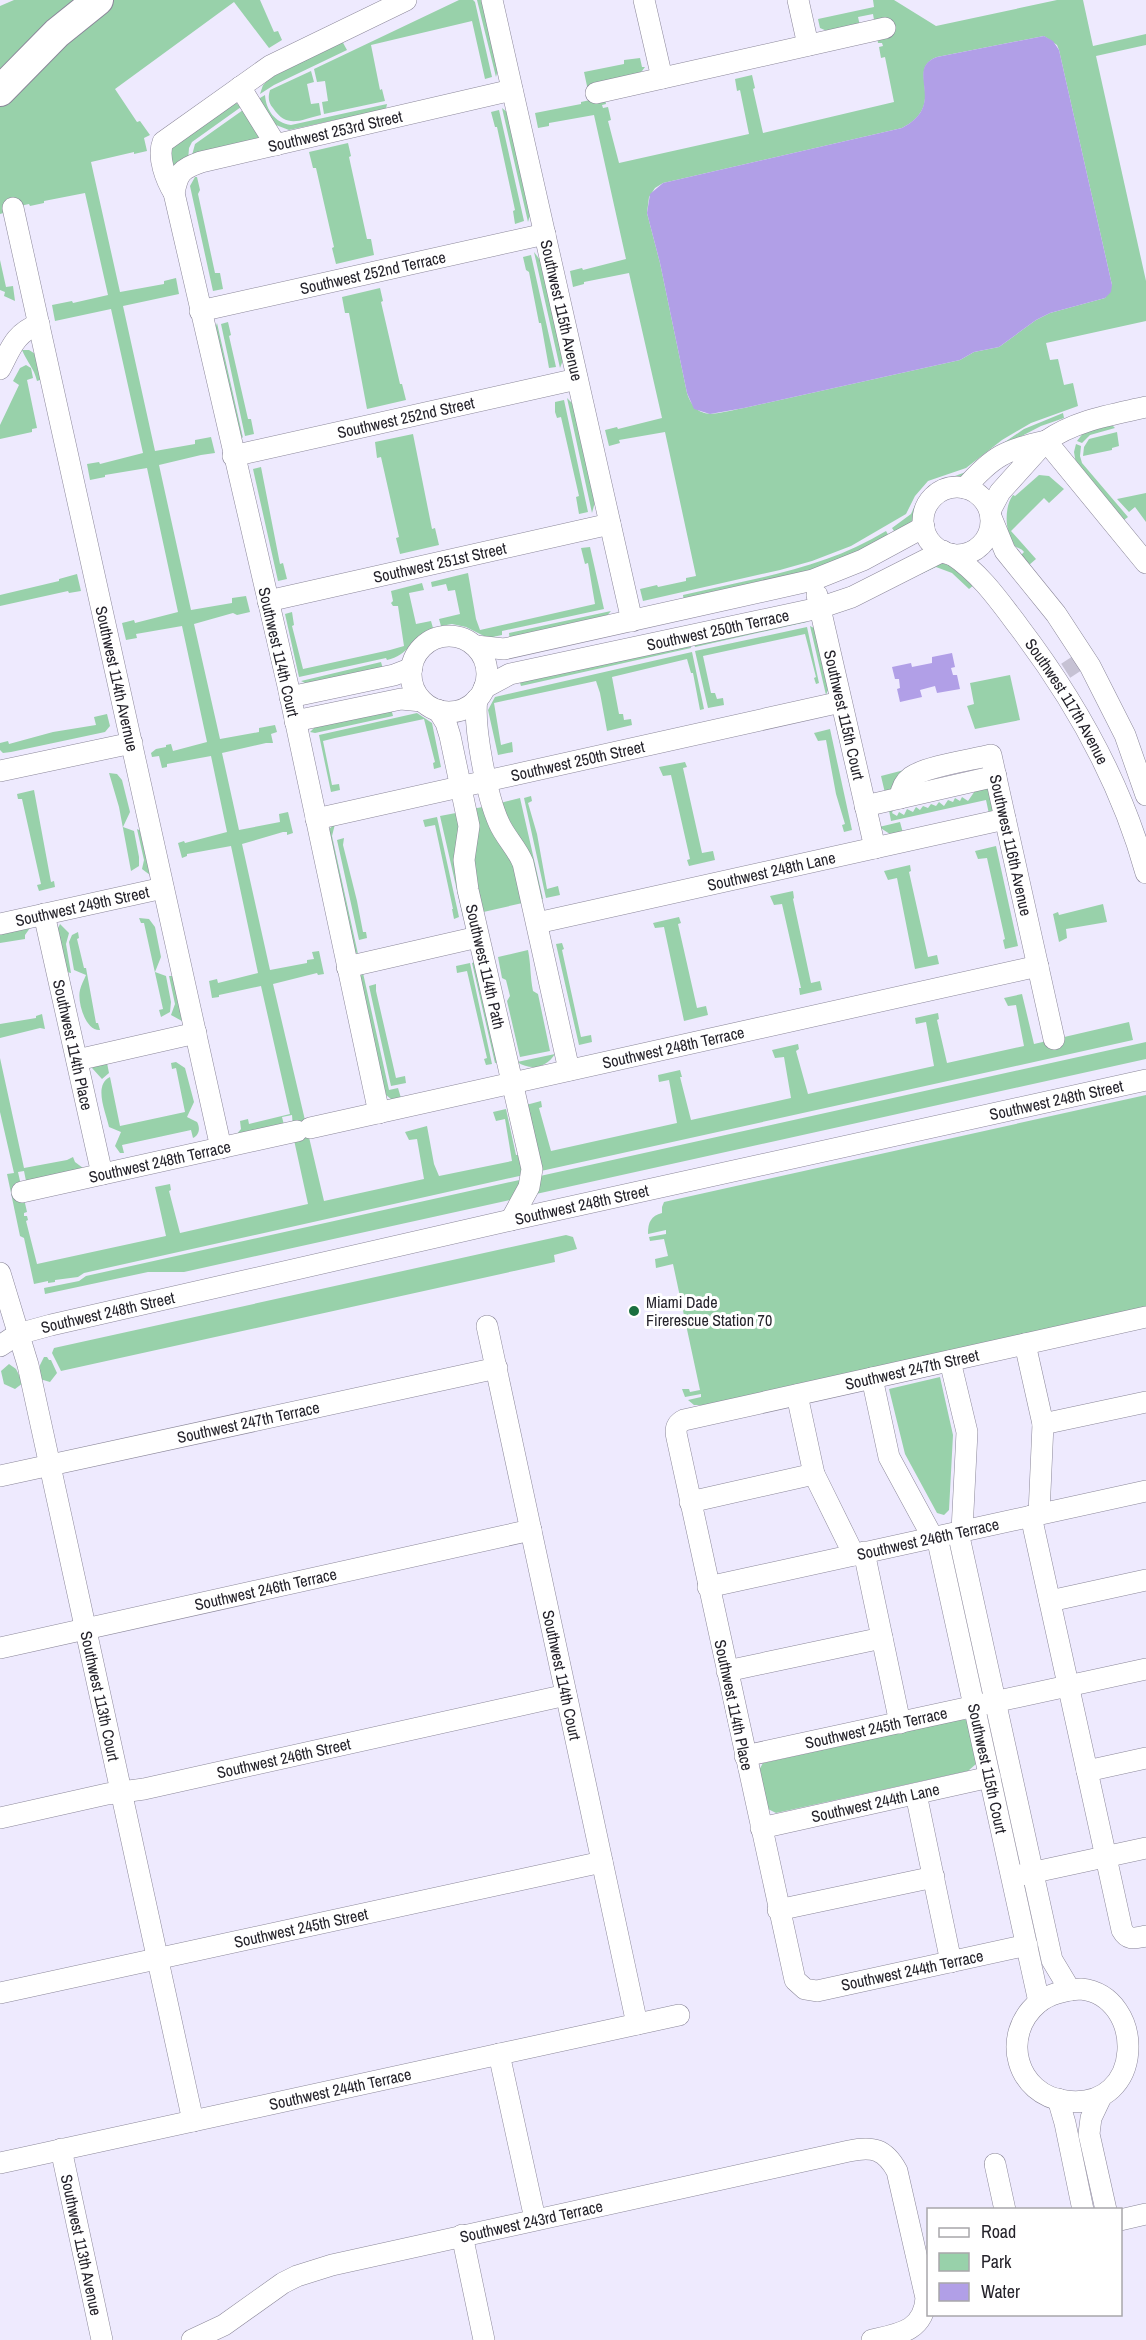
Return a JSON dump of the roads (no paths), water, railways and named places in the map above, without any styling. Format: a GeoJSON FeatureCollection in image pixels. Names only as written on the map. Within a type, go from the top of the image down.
{"type":"FeatureCollection","features":[{"type":"Feature","properties":{"kind":"highway"},"geometry":{"type":"LineString","coordinates":[[0,91],[57,33],[98,0]]}},
{"type":"Feature","properties":{"kind":"street"},"geometry":{"type":"LineString","coordinates":[[276,145],[240,87],[294,53],[406,0]]}},
{"type":"Feature","properties":{"kind":"street","name":"Southwest 115th Avenue"},"geometry":{"type":"LineString","coordinates":[[492,0],[632,621]]}},
{"type":"Feature","properties":{"kind":"street"},"geometry":{"type":"LineString","coordinates":[[644,0],[662,78]]}},
{"type":"Feature","properties":{"kind":"street"},"geometry":{"type":"LineString","coordinates":[[798,0],[808,45]]}},
{"type":"Feature","properties":{"kind":"street"},"geometry":{"type":"LineString","coordinates":[[596,93],[885,28]]}},
{"type":"Feature","properties":{"kind":"street","name":"Southwest 114th Court"},"geometry":{"type":"LineString","coordinates":[[240,87],[163,142],[161,152],[165,174],[174,194],[290,697],[379,1113]]}},
{"type":"Feature","properties":{"kind":"street","name":"Southwest 253rd Street"},"geometry":{"type":"LineString","coordinates":[[174,194],[177,180],[183,169],[207,160],[512,90]]}},
{"type":"Feature","properties":{"kind":"street","name":"Southwest 114th Avernue"},"geometry":{"type":"LineString","coordinates":[[13,208],[221,1148]]}},
{"type":"Feature","properties":{"kind":"street","name":"Southwest 252nd Terrace"},"geometry":{"type":"LineString","coordinates":[[200,311],[545,234]]}},
{"type":"Feature","properties":{"kind":"street"},"geometry":{"type":"LineString","coordinates":[[0,369],[21,333],[39,324]]}},
{"type":"Feature","properties":{"kind":"street","name":"Southwest 252nd Street"},"geometry":{"type":"LineString","coordinates":[[233,456],[577,379]]}},
{"type":"Feature","properties":{"kind":"street"},"geometry":{"type":"LineString","coordinates":[[991,514],[983,498],[965,488],[951,487],[933,498],[925,510],[924,526],[930,541],[947,553],[967,553],[981,545],[990,532],[991,514],[1000,492],[1046,441],[1069,426],[1082,421],[1146,407]]}},
{"type":"Feature","properties":{"kind":"street"},"geometry":{"type":"LineString","coordinates":[[965,488],[984,467],[1012,449],[1046,441]]}},
{"type":"Feature","properties":{"kind":"street"},"geometry":{"type":"LineString","coordinates":[[1046,441],[1146,563]]}},
{"type":"Feature","properties":{"kind":"street","name":"Southwest 117th Avenue"},"geometry":{"type":"LineString","coordinates":[[991,514],[1003,547],[1056,614],[1090,666],[1128,743],[1146,795]]}},
{"type":"Feature","properties":{"kind":"street","name":"Southwest 251st Street"},"geometry":{"type":"LineString","coordinates":[[268,601],[610,524]]}},
{"type":"Feature","properties":{"kind":"street","name":"Southwest 250th Terrace"},"geometry":{"type":"LineString","coordinates":[[476,646],[504,649],[813,580],[863,560],[924,526]]}},
{"type":"Feature","properties":{"kind":"street","name":"Southwest 117th Avenue"},"geometry":{"type":"LineString","coordinates":[[947,553],[984,581],[1044,659],[1105,761],[1136,836],[1146,873]]}},
{"type":"Feature","properties":{"kind":"street","name":"Southwest 250th Terrace"},"geometry":{"type":"LineString","coordinates":[[481,693],[510,674],[819,608],[852,597],[947,553]]}},
{"type":"Feature","properties":{"kind":"street","name":"Southwest 115th Court"},"geometry":{"type":"LineString","coordinates":[[813,580],[875,849]]}},
{"type":"Feature","properties":{"kind":"street"},"geometry":{"type":"LineString","coordinates":[[1038,592],[1038,604],[1044,618],[1108,721],[1128,743]]}},
{"type":"Feature","properties":{"kind":"street"},"geometry":{"type":"LineString","coordinates":[[430,706],[413,686],[412,668],[419,651],[435,640],[453,637],[476,646],[486,668],[476,724],[487,781],[497,820],[523,863],[569,1071]]}},
{"type":"Feature","properties":{"kind":"street"},"geometry":{"type":"LineString","coordinates":[[1044,659],[1070,659]]}},
{"type":"Feature","properties":{"kind":"street"},"geometry":{"type":"LineString","coordinates":[[290,697],[394,675],[412,668]]}},
{"type":"Feature","properties":{"kind":"street"},"geometry":{"type":"LineString","coordinates":[[295,721],[401,699],[456,711],[471,704],[481,693]]}},
{"type":"Feature","properties":{"kind":"street","name":"Southwest 250th Street"},"geometry":{"type":"LineString","coordinates":[[316,819],[841,702]]}},
{"type":"Feature","properties":{"kind":"street","name":"Southwest 114th Path"},"geometry":{"type":"LineString","coordinates":[[430,706],[446,723],[469,826],[465,869],[478,937],[532,1172],[528,1192],[511,1220]]}},
{"type":"Feature","properties":{"kind":"street"},"geometry":{"type":"LineString","coordinates":[[0,771],[132,743]]}},
{"type":"Feature","properties":{"kind":"street","name":"Southwest 116th Avenue"},"geometry":{"type":"LineString","coordinates":[[865,806],[900,798],[903,787],[912,776],[924,771],[991,755],[1054,1039]]}},
{"type":"Feature","properties":{"kind":"street","name":"Southwest 248th Lane"},"geometry":{"type":"LineString","coordinates":[[537,923],[1005,819]]}},
{"type":"Feature","properties":{"kind":"street","name":"Southwest 249th Street"},"geometry":{"type":"LineString","coordinates":[[0,924],[163,888]]}},
{"type":"Feature","properties":{"kind":"street","name":"Southwest 114th Place"},"geometry":{"type":"LineString","coordinates":[[44,914],[102,1174]]}},
{"type":"Feature","properties":{"kind":"street"},"geometry":{"type":"LineString","coordinates":[[347,967],[478,937]]}},
{"type":"Feature","properties":{"kind":"street","name":"Southwest 248th Terrace"},"geometry":{"type":"LineString","coordinates":[[22,1192],[1038,966]]}},
{"type":"Feature","properties":{"kind":"street"},"geometry":{"type":"LineString","coordinates":[[77,1060],[196,1033]]}},
{"type":"Feature","properties":{"kind":"street","name":"Southwest 248th Street"},"geometry":{"type":"LineString","coordinates":[[6,1336],[511,1220],[1146,1080]]}},
{"type":"Feature","properties":{"kind":"street","name":"Southwest 113th Court"},"geometry":{"type":"LineString","coordinates":[[0,1273],[6,1336],[28,1365],[193,2121]]}},
{"type":"Feature","properties":{"kind":"street","name":"Southwest 247th Street"},"geometry":{"type":"LineString","coordinates":[[678,1424],[684,1420],[1146,1317]]}},
{"type":"Feature","properties":{"kind":"street","name":"Southwest 114th Court"},"geometry":{"type":"LineString","coordinates":[[487,1326],[637,2024]]}},
{"type":"Feature","properties":{"kind":"street"},"geometry":{"type":"LineString","coordinates":[[1025,1344],[1043,1424],[1035,1515],[1050,1600],[1125,1935],[1130,1938],[1146,1936]]}},
{"type":"Feature","properties":{"kind":"street","name":"Southwest 115th Court"},"geometry":{"type":"LineString","coordinates":[[950,1361],[967,1432],[960,1532],[1052,1960],[1070,1990]]}},
{"type":"Feature","properties":{"kind":"street","name":"Southwest 247th Terrace"},"geometry":{"type":"LineString","coordinates":[[0,1476],[497,1368]]}},
{"type":"Feature","properties":{"kind":"street","name":"Southwest 115th Court"},"geometry":{"type":"LineString","coordinates":[[872,1378],[889,1456],[935,1537],[970,1707],[990,1777],[1040,2002]]}},
{"type":"Feature","properties":{"kind":"street"},"geometry":{"type":"LineString","coordinates":[[797,1395],[814,1474],[859,1554],[882,1638],[900,1723]]}},
{"type":"Feature","properties":{"kind":"street"},"geometry":{"type":"LineString","coordinates":[[1043,1424],[1146,1402]]}},
{"type":"Feature","properties":{"kind":"street","name":"Southwest 114th Place"},"geometry":{"type":"LineString","coordinates":[[678,1424],[676,1438],[778,1910],[793,1976],[798,1984]]}},
{"type":"Feature","properties":{"kind":"street"},"geometry":{"type":"LineString","coordinates":[[690,1502],[814,1474]]}},
{"type":"Feature","properties":{"kind":"street","name":"Southwest 246th Terrace"},"geometry":{"type":"LineString","coordinates":[[708,1587],[1146,1491]]}},
{"type":"Feature","properties":{"kind":"street","name":"Southwest 246th Terrace"},"geometry":{"type":"LineString","coordinates":[[0,1648],[531,1530]]}},
{"type":"Feature","properties":{"kind":"street"},"geometry":{"type":"LineString","coordinates":[[1050,1600],[1146,1580]]}},
{"type":"Feature","properties":{"kind":"street"},"geometry":{"type":"LineString","coordinates":[[727,1671],[882,1638]]}},
{"type":"Feature","properties":{"kind":"street","name":"Southwest 245th Terrace"},"geometry":{"type":"LineString","coordinates":[[745,1756],[1146,1669]]}},
{"type":"Feature","properties":{"kind":"street","name":"Southwest 246th Street"},"geometry":{"type":"LineString","coordinates":[[0,1818],[566,1695]]}},
{"type":"Feature","properties":{"kind":"street"},"geometry":{"type":"LineString","coordinates":[[1087,1771],[1146,1758]]}},
{"type":"Feature","properties":{"kind":"street","name":"Southwest 244th Lane"},"geometry":{"type":"LineString","coordinates":[[761,1828],[990,1777]]}},
{"type":"Feature","properties":{"kind":"street"},"geometry":{"type":"LineString","coordinates":[[916,1794],[951,1962]]}},
{"type":"Feature","properties":{"kind":"street"},"geometry":{"type":"LineString","coordinates":[[1012,1877],[1146,1848]]}},
{"type":"Feature","properties":{"kind":"street","name":"Southwest 245th Street"},"geometry":{"type":"LineString","coordinates":[[0,1993],[602,1862]]}},
{"type":"Feature","properties":{"kind":"street"},"geometry":{"type":"LineString","coordinates":[[778,1910],[934,1876]]}},
{"type":"Feature","properties":{"kind":"street","name":"Southwest 244th Terrace"},"geometry":{"type":"LineString","coordinates":[[798,1984],[808,1991],[817,1991],[1027,1945]]}},
{"type":"Feature","properties":{"kind":"street"},"geometry":{"type":"LineString","coordinates":[[1070,1990],[1100,1991],[1133,2007],[1143,2034],[1143,2055],[1125,2080],[1101,2097],[1079,2102],[1044,2094],[1034,2087],[1023,2074],[1017,2061],[1016,2043],[1019,2030],[1030,2011],[1040,2002],[1070,1990]]}},
{"type":"Feature","properties":{"kind":"street","name":"Southwest 244th Terrace"},"geometry":{"type":"LineString","coordinates":[[0,2163],[680,2015]]}},
{"type":"Feature","properties":{"kind":"street"},"geometry":{"type":"LineString","coordinates":[[500,2054],[535,2219]]}},
{"type":"Feature","properties":{"kind":"street"},"geometry":{"type":"LineString","coordinates":[[1101,2097],[1091,2118],[1089,2134],[1106,2208]]}},
{"type":"Feature","properties":{"kind":"street"},"geometry":{"type":"LineString","coordinates":[[1058,2099],[1083,2208]]}},
{"type":"Feature","properties":{"kind":"street","name":"Southwest 243rd Terrace"},"geometry":{"type":"LineString","coordinates":[[192,2340],[224,2325],[268,2293],[297,2276],[352,2259],[858,2149],[878,2150],[886,2155],[897,2171],[924,2266]]}},
{"type":"Feature","properties":{"kind":"street","name":"Southwest 113th Avenue"},"geometry":{"type":"LineString","coordinates":[[61,2150],[102,2340]]}},
{"type":"Feature","properties":{"kind":"street"},"geometry":{"type":"LineString","coordinates":[[995,2164],[1005,2208]]}},
{"type":"Feature","properties":{"kind":"street"},"geometry":{"type":"LineString","coordinates":[[1122,2220],[1146,2214]]}},
{"type":"Feature","properties":{"kind":"street"},"geometry":{"type":"LineString","coordinates":[[462,2235],[484,2340]]}},
{"type":"Feature","properties":{"kind":"street"},"geometry":{"type":"LineString","coordinates":[[872,2340],[902,2332],[917,2323],[924,2312],[926,2298],[924,2266]]}},
{"type":"Feature","properties":{"kind":"water"},"geometry":{"type":"Polygon","coordinates":[[[1044,36],[1053,41],[1059,50],[1112,285],[1111,292],[1105,298],[1050,313],[1036,320],[999,347],[974,352],[960,360],[744,408],[710,414],[694,409],[687,393],[660,263],[647,213],[650,194],[663,183],[902,128],[916,119],[923,108],[924,70],[928,63],[937,57],[1044,36]]]}},
{"type":"Feature","properties":{"kind":"water"},"geometry":{"type":"Polygon","coordinates":[[[952,653],[955,667],[951,668],[953,675],[957,675],[960,689],[937,693],[935,686],[920,690],[922,697],[900,702],[897,689],[900,688],[899,679],[895,679],[892,667],[911,663],[912,667],[932,663],[932,657],[952,653]]]}},
{"type":"Feature","properties":{"kind":"tunnel"},"geometry":{"type":"LineString","coordinates":[[1070,658],[1079,672]]}},
{"type":"Feature","properties":{"kind":"place","name":"Miami Dade Firerescue Station 70"},"geometry":{"type":"Point","coordinates":[634,1311]}}]}
